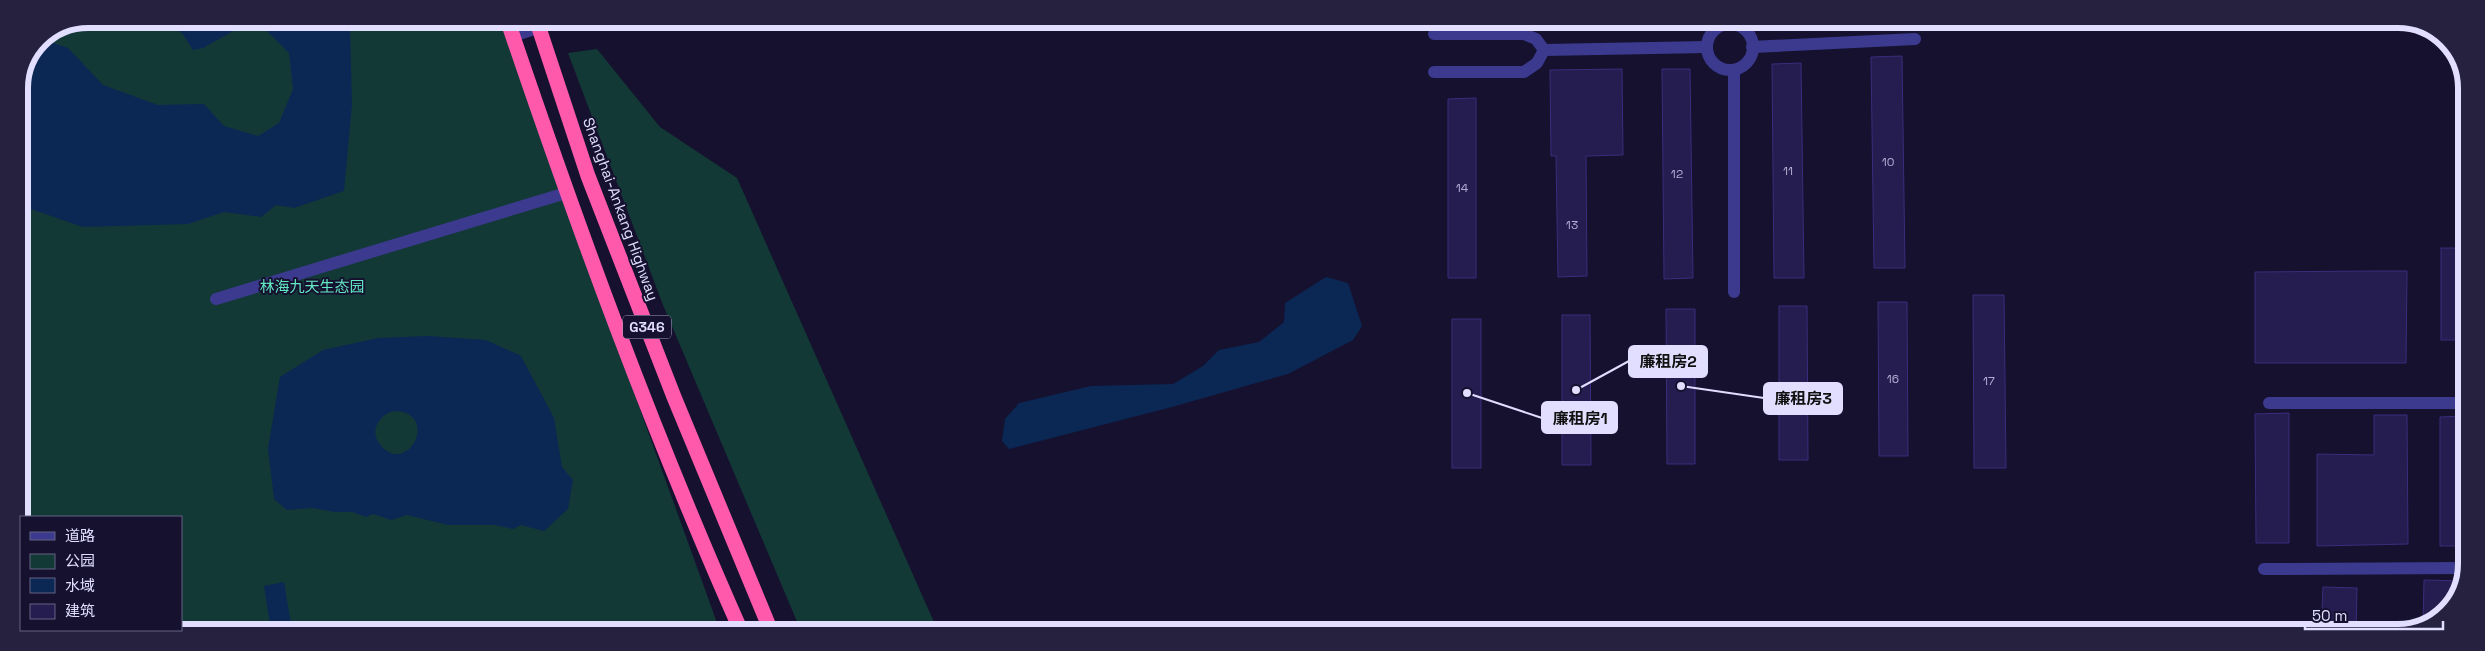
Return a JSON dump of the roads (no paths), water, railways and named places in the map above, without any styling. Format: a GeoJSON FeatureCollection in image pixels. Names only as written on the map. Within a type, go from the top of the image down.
{"type":"FeatureCollection","features":[{"type":"Feature","properties":{"kind":"highway","name":"G346"},"geometry":{"type":"LineString","coordinates":[[510,28],[566,192],[647,406],[738,624]]}},
{"type":"Feature","properties":{"kind":"highway","name":"Shanghai-Ankang Highway"},"geometry":{"type":"LineString","coordinates":[[539,28],[595,194],[674,397],[768,624]]}},
{"type":"Feature","properties":{"kind":"street"},"geometry":{"type":"LineString","coordinates":[[513,36],[528,28]]}},
{"type":"Feature","properties":{"kind":"street"},"geometry":{"type":"LineString","coordinates":[[1718,28],[1708,40],[1707,47],[1712,62],[1726,70],[1734,70],[1747,62],[1752,47],[1748,34],[1740,28]]}},
{"type":"Feature","properties":{"kind":"street"},"geometry":{"type":"LineString","coordinates":[[1434,34],[1524,34],[1536,39],[1544,50]]}},
{"type":"Feature","properties":{"kind":"street"},"geometry":{"type":"LineString","coordinates":[[1752,47],[1915,39]]}},
{"type":"Feature","properties":{"kind":"street"},"geometry":{"type":"LineString","coordinates":[[1544,50],[1707,47]]}},
{"type":"Feature","properties":{"kind":"street"},"geometry":{"type":"LineString","coordinates":[[1434,72],[1524,72],[1538,63],[1544,50]]}},
{"type":"Feature","properties":{"kind":"street"},"geometry":{"type":"LineString","coordinates":[[1734,70],[1734,292]]}},
{"type":"Feature","properties":{"kind":"street"},"geometry":{"type":"LineString","coordinates":[[216,299],[566,192]]}},
{"type":"Feature","properties":{"kind":"street"},"geometry":{"type":"LineString","coordinates":[[2270,403],[2458,403]]}},
{"type":"Feature","properties":{"kind":"street"},"geometry":{"type":"LineString","coordinates":[[2264,569],[2457,568]]}},
{"type":"Feature","properties":{"kind":"water"},"geometry":{"type":"Polygon","coordinates":[[[174,28],[239,28],[203,48],[193,50],[182,33],[174,28]]]}},
{"type":"Feature","properties":{"kind":"water"},"geometry":{"type":"Polygon","coordinates":[[[257,28],[350,28],[352,105],[344,191],[294,208],[276,205],[261,217],[224,212],[188,224],[83,227],[28,208],[29,75],[32,64],[38,54],[49,42],[68,48],[103,85],[158,105],[204,104],[224,126],[258,136],[279,123],[293,89],[289,53],[266,30],[257,28]]]}},
{"type":"Feature","properties":{"kind":"water"},"geometry":{"type":"Polygon","coordinates":[[[1326,277],[1348,283],[1362,326],[1353,340],[1288,374],[1172,407],[1009,449],[1002,441],[1005,419],[1019,403],[1091,386],[1173,384],[1203,366],[1219,350],[1259,342],[1284,322],[1285,303],[1326,277]]]}},
{"type":"Feature","properties":{"kind":"water"},"geometry":{"type":"Polygon","coordinates":[[[429,336],[486,340],[521,356],[554,418],[562,467],[573,480],[568,509],[544,531],[521,525],[513,529],[495,525],[448,525],[407,515],[391,520],[373,514],[366,517],[352,512],[335,512],[312,508],[287,510],[274,499],[268,449],[280,377],[323,350],[378,338],[429,336]],[[394,411],[388,413],[379,420],[377,425],[375,431],[378,442],[392,454],[402,453],[410,448],[415,440],[418,430],[415,421],[408,414],[394,411]]]}},
{"type":"Feature","properties":{"kind":"water"},"geometry":{"type":"Polygon","coordinates":[[[284,582],[291,624],[270,624],[264,586],[284,582]]]}},
{"type":"Feature","properties":{"kind":"place","name":"廉租房3"},"geometry":{"type":"Point","coordinates":[1681,386]}},
{"type":"Feature","properties":{"kind":"place","name":"廉租房2"},"geometry":{"type":"Point","coordinates":[1576,390]}},
{"type":"Feature","properties":{"kind":"place","name":"廉租房1"},"geometry":{"type":"Point","coordinates":[1467,393]}},
{"type":"Feature","properties":{"kind":"park label","name":"林海九天生态园"},"geometry":{"type":"Point","coordinates":[312,286]}}]}
